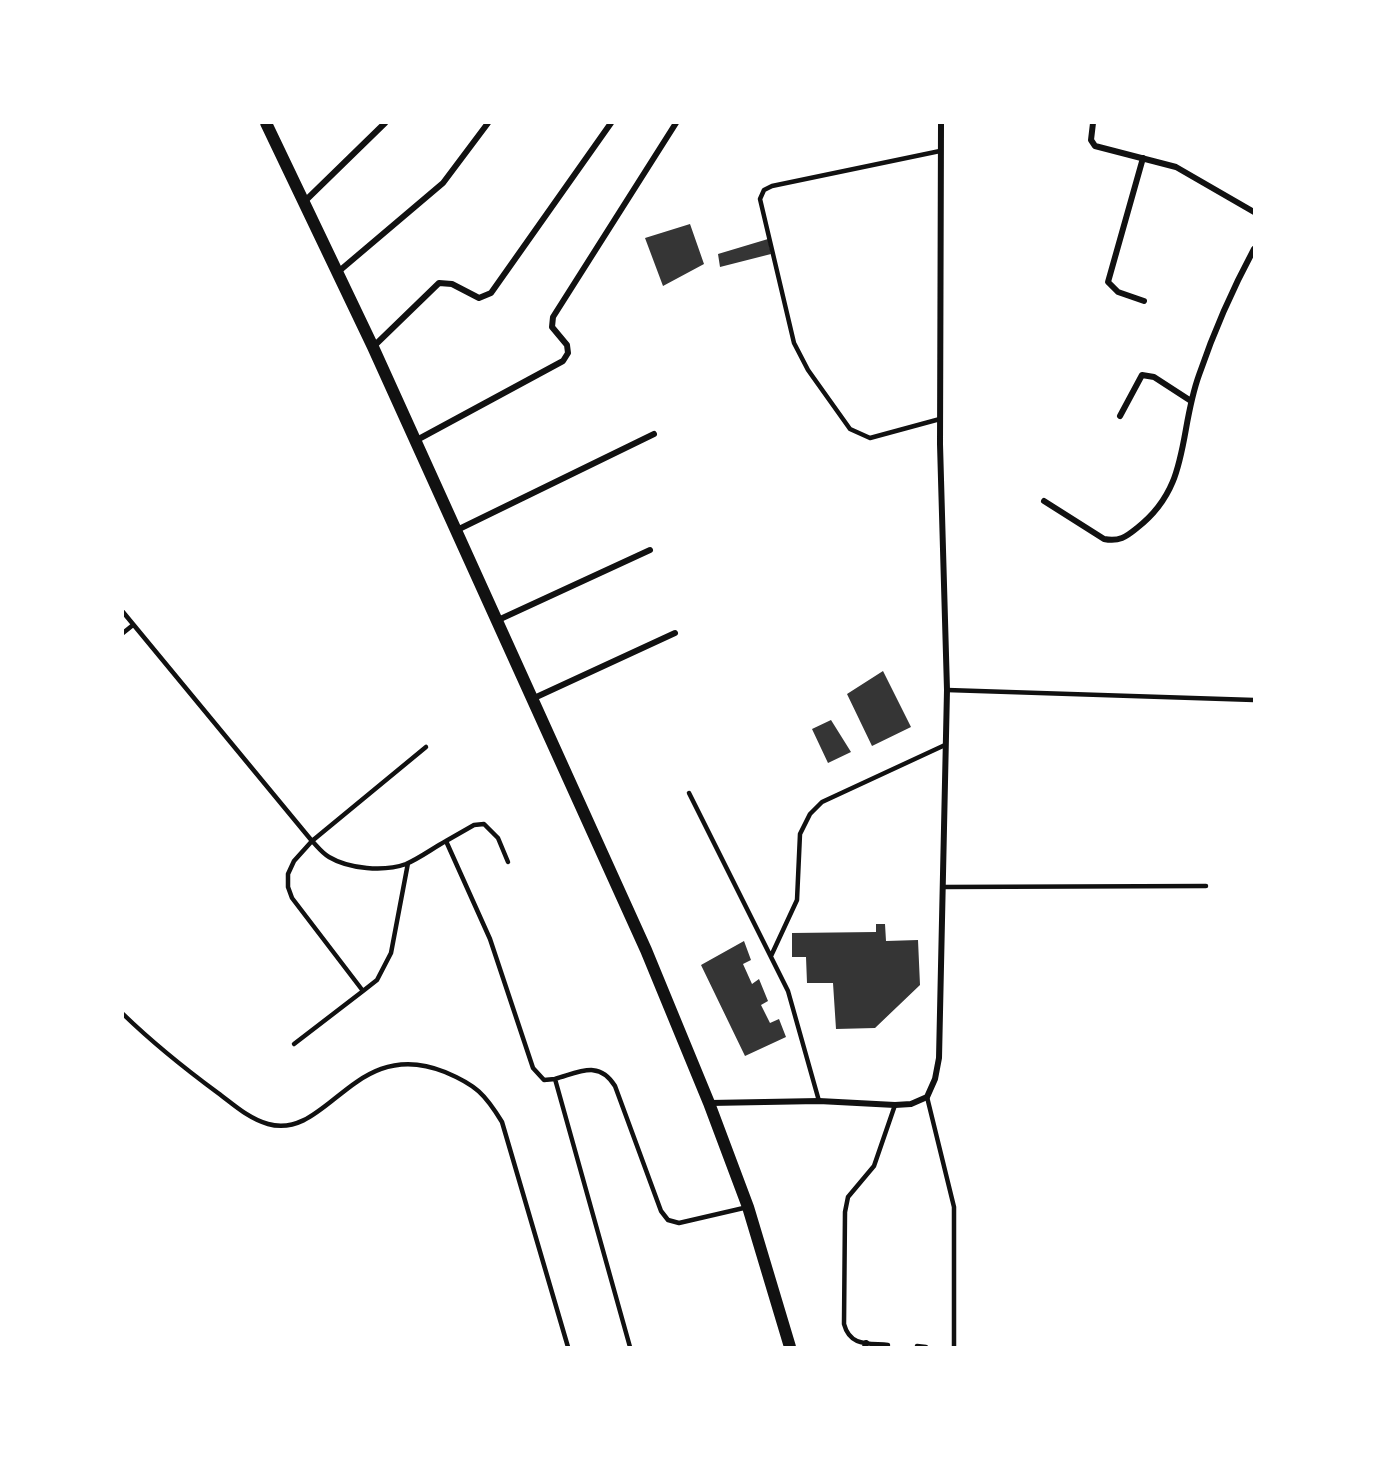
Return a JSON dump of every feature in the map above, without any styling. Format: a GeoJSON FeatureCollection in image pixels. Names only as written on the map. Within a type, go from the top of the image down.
{"type":"FeatureCollection","features":[{"type":"Feature","properties":{"kind":"main road"},"geometry":{"type":"LineString","coordinates":[[270,125],[646,950],[709,1103],[748,1207],[790,1347]]}},
{"type":"Feature","properties":{"kind":"street"},"geometry":{"type":"LineString","coordinates":[[304,203],[385,123]]}},
{"type":"Feature","properties":{"kind":"street"},"geometry":{"type":"LineString","coordinates":[[338,272],[443,183],[488,123]]}},
{"type":"Feature","properties":{"kind":"street"},"geometry":{"type":"LineString","coordinates":[[373,347],[439,283],[452,284],[479,298],[491,293],[611,123]]}},
{"type":"Feature","properties":{"kind":"street"},"geometry":{"type":"LineString","coordinates":[[415,441],[563,361],[568,353],[567,345],[552,327],[553,317],[676,123]]}},
{"type":"Feature","properties":{"kind":"street"},"geometry":{"type":"LineString","coordinates":[[709,1103],[819,1101],[911,1104],[927,1097],[935,1079],[939,1058],[946,690],[940,419],[941,123]]}},
{"type":"Feature","properties":{"kind":"street"},"geometry":{"type":"LineString","coordinates":[[1093,123],[1091,140],[1095,146],[1176,167],[1254,212]]}},
{"type":"Feature","properties":{"kind":"street"},"geometry":{"type":"LineString","coordinates":[[1143,158],[1108,282],[1118,292],[1144,301]]}},
{"type":"Feature","properties":{"kind":"street"},"geometry":{"type":"LineString","coordinates":[[1044,501],[1104,539],[1123,539],[1154,515],[1176,480],[1191,401],[1228,299],[1254,249]]}},
{"type":"Feature","properties":{"kind":"street"},"geometry":{"type":"LineString","coordinates":[[1120,416],[1142,375],[1154,377],[1191,401]]}},
{"type":"Feature","properties":{"kind":"street"},"geometry":{"type":"LineString","coordinates":[[455,531],[654,434]]}},
{"type":"Feature","properties":{"kind":"street"},"geometry":{"type":"LineString","coordinates":[[496,621],[650,550]]}},
{"type":"Feature","properties":{"kind":"street"},"geometry":{"type":"LineString","coordinates":[[532,699],[675,633]]}},
{"type":"Feature","properties":{"kind":"lane"},"geometry":{"type":"LineString","coordinates":[[940,151],[772,186],[764,190],[760,199],[794,343],[808,370],[850,429],[870,438],[940,419]]}},
{"type":"Feature","properties":{"kind":"lane"},"geometry":{"type":"LineString","coordinates":[[123,612],[312,841],[328,856],[342,863],[391,868],[408,863],[474,825],[484,824],[498,838],[508,862]]}},
{"type":"Feature","properties":{"kind":"lane"},"geometry":{"type":"LineString","coordinates":[[123,633],[134,625]]}},
{"type":"Feature","properties":{"kind":"lane"},"geometry":{"type":"LineString","coordinates":[[946,690],[1254,700]]}},
{"type":"Feature","properties":{"kind":"lane"},"geometry":{"type":"LineString","coordinates":[[771,956],[797,900],[800,834],[810,814],[822,802],[945,745]]}},
{"type":"Feature","properties":{"kind":"lane"},"geometry":{"type":"LineString","coordinates":[[363,991],[292,898],[288,887],[288,874],[294,861],[312,841],[426,747]]}},
{"type":"Feature","properties":{"kind":"lane"},"geometry":{"type":"LineString","coordinates":[[689,793],[788,991],[819,1101]]}},
{"type":"Feature","properties":{"kind":"lane"},"geometry":{"type":"LineString","coordinates":[[446,841],[490,939],[533,1068],[544,1080],[586,1070],[597,1070],[608,1075],[615,1086],[660,1211],[668,1220],[679,1223],[748,1207]]}},
{"type":"Feature","properties":{"kind":"lane"},"geometry":{"type":"LineString","coordinates":[[294,1044],[377,980],[391,953],[408,863]]}},
{"type":"Feature","properties":{"kind":"lane"},"geometry":{"type":"LineString","coordinates":[[943,887],[1206,886]]}},
{"type":"Feature","properties":{"kind":"lane"},"geometry":{"type":"LineString","coordinates":[[123,1014],[167,1055],[243,1112],[268,1124],[292,1125],[308,1118],[368,1074],[397,1063],[428,1065],[460,1078],[485,1095],[502,1122],[568,1347]]}},
{"type":"Feature","properties":{"kind":"lane"},"geometry":{"type":"LineString","coordinates":[[555,1079],[630,1347]]}},
{"type":"Feature","properties":{"kind":"lane"},"geometry":{"type":"LineString","coordinates":[[927,1097],[954,1207],[954,1347]]}},
{"type":"Feature","properties":{"kind":"lane"},"geometry":{"type":"LineString","coordinates":[[888,1345],[866,1345],[851,1340],[844,1324],[845,1212],[848,1197],[874,1166],[895,1105]]}},
{"type":"Feature","properties":{"kind":"lane"},"geometry":{"type":"LineString","coordinates":[[917,1346],[926,1347]]}},
{"type":"Feature","properties":{"kind":"building"},"geometry":{"type":"Polygon","coordinates":[[[690,224],[704,264],[663,286],[645,238],[690,224]]]}},
{"type":"Feature","properties":{"kind":"building"},"geometry":{"type":"Polygon","coordinates":[[[768,239],[771,254],[720,267],[718,254],[768,239]]]}},
{"type":"Feature","properties":{"kind":"building"},"geometry":{"type":"Polygon","coordinates":[[[883,671],[911,727],[872,746],[847,694],[883,671]]]}},
{"type":"Feature","properties":{"kind":"building"},"geometry":{"type":"Polygon","coordinates":[[[831,720],[851,752],[828,763],[812,729],[831,720]]]}},
{"type":"Feature","properties":{"kind":"building"},"geometry":{"type":"Polygon","coordinates":[[[876,924],[885,924],[886,941],[918,940],[920,985],[875,1028],[836,1029],[833,983],[807,983],[806,957],[792,957],[792,933],[876,932],[876,924]]]}},
{"type":"Feature","properties":{"kind":"building"},"geometry":{"type":"Polygon","coordinates":[[[744,941],[751,960],[743,964],[752,984],[759,979],[768,1001],[761,1005],[770,1023],[779,1019],[786,1037],[745,1056],[701,965],[744,941]]]}}]}
